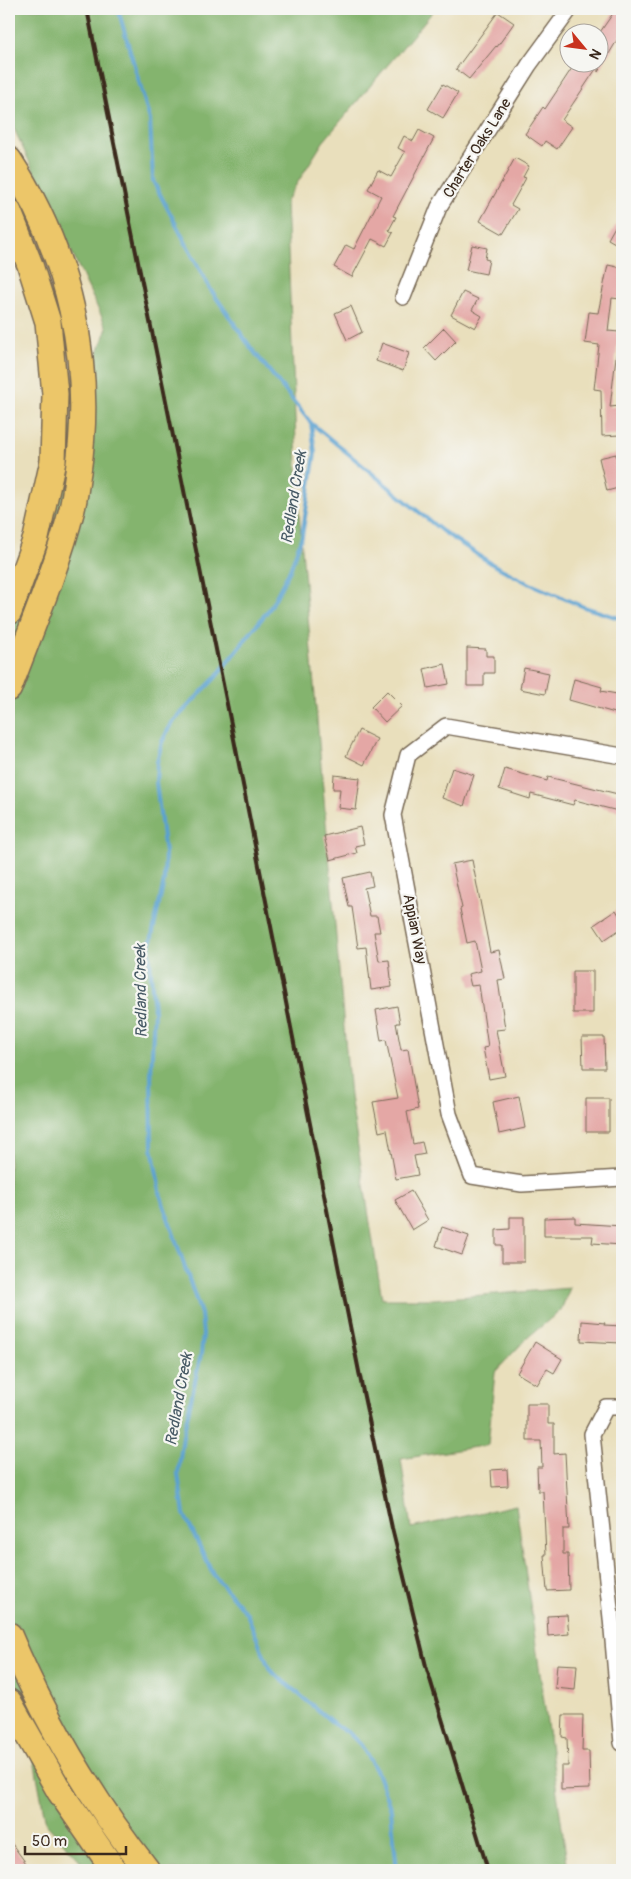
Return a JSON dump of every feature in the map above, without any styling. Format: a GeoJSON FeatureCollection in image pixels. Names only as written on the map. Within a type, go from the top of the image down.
{"type":"FeatureCollection","features":[{"type":"Feature","properties":{"kind":"main road"},"geometry":{"type":"LineString","coordinates":[[9,160],[26,187],[56,254],[71,304],[80,352],[83,405],[81,452],[72,507],[55,568],[11,679]]}},
{"type":"Feature","properties":{"kind":"main road"},"geometry":{"type":"LineString","coordinates":[[9,212],[30,265],[48,322],[55,394],[53,461],[36,538],[9,612]]}},
{"type":"Feature","properties":{"kind":"main road"},"geometry":{"type":"LineString","coordinates":[[30,265],[56,254]]}},
{"type":"Feature","properties":{"kind":"main road"},"geometry":{"type":"LineString","coordinates":[[9,1636],[24,1672],[63,1743],[121,1836],[147,1870]]}},
{"type":"Feature","properties":{"kind":"main road"},"geometry":{"type":"LineString","coordinates":[[9,1702],[60,1792],[114,1870]]}},
{"type":"Feature","properties":{"kind":"street","name":"Charter Oaks Lane"},"geometry":{"type":"LineString","coordinates":[[403,297],[439,207],[529,65],[570,9]]}},
{"type":"Feature","properties":{"kind":"street","name":"Appian Way"},"geometry":{"type":"LineString","coordinates":[[622,756],[446,726],[408,755],[393,815],[449,1114],[472,1176],[522,1184],[622,1178]]}},
{"type":"Feature","properties":{"kind":"street"},"geometry":{"type":"LineString","coordinates":[[622,1407],[606,1408],[592,1434],[617,1617],[622,1743]]}},
{"type":"Feature","properties":{"kind":"green space"},"geometry":{"type":"Polygon","coordinates":[[[9,9],[435,9],[323,142],[286,201],[299,514],[350,1096],[382,1299],[434,1299],[570,1288],[561,1310],[527,1338],[495,1372],[488,1445],[401,1459],[411,1528],[516,1505],[568,1870],[89,1870],[46,1824],[27,1722],[9,1721],[9,593],[107,328],[9,118],[9,9]]]}},
{"type":"Feature","properties":{"kind":"building"},"geometry":{"type":"Polygon","coordinates":[[[616,9],[622,9],[622,32],[608,55],[608,22],[616,9]]]}},
{"type":"Feature","properties":{"kind":"building"},"geometry":{"type":"Polygon","coordinates":[[[498,12],[514,23],[497,47],[469,79],[456,69],[498,12]]]}},
{"type":"Feature","properties":{"kind":"building"},"geometry":{"type":"Polygon","coordinates":[[[569,72],[594,72],[562,120],[572,127],[557,149],[545,141],[542,146],[525,134],[543,107],[545,109],[569,72]]]}},
{"type":"Feature","properties":{"kind":"building"},"geometry":{"type":"Polygon","coordinates":[[[443,84],[458,93],[443,118],[428,109],[443,84]]]}},
{"type":"Feature","properties":{"kind":"building"},"geometry":{"type":"Polygon","coordinates":[[[419,130],[434,138],[393,216],[396,217],[389,230],[393,233],[386,246],[372,239],[352,277],[334,267],[346,245],[354,249],[381,196],[368,189],[378,170],[391,177],[405,152],[398,148],[404,136],[413,141],[419,130]]]}},
{"type":"Feature","properties":{"kind":"building"},"geometry":{"type":"Polygon","coordinates":[[[515,158],[529,166],[523,177],[526,178],[511,205],[518,209],[503,234],[480,221],[515,158]]]}},
{"type":"Feature","properties":{"kind":"building"},"geometry":{"type":"Polygon","coordinates":[[[622,214],[622,247],[608,239],[622,214]]]}},
{"type":"Feature","properties":{"kind":"building"},"geometry":{"type":"Polygon","coordinates":[[[472,245],[487,248],[485,259],[489,260],[486,274],[466,270],[472,245]]]}},
{"type":"Feature","properties":{"kind":"building"},"geometry":{"type":"Polygon","coordinates":[[[608,265],[622,268],[620,299],[612,298],[608,331],[619,332],[610,407],[620,406],[620,435],[602,436],[601,390],[594,389],[599,345],[585,343],[589,312],[598,313],[608,265]]]}},
{"type":"Feature","properties":{"kind":"building"},"geometry":{"type":"Polygon","coordinates":[[[463,292],[478,299],[472,310],[482,316],[475,328],[451,315],[463,292]]]}},
{"type":"Feature","properties":{"kind":"building"},"geometry":{"type":"Polygon","coordinates":[[[351,306],[362,332],[347,340],[335,313],[351,306]]]}},
{"type":"Feature","properties":{"kind":"building"},"geometry":{"type":"Polygon","coordinates":[[[444,328],[456,341],[436,361],[424,348],[444,328]]]}},
{"type":"Feature","properties":{"kind":"building"},"geometry":{"type":"Polygon","coordinates":[[[382,343],[409,353],[403,371],[376,361],[382,343]]]}},
{"type":"Feature","properties":{"kind":"building"},"geometry":{"type":"Polygon","coordinates":[[[616,454],[622,487],[607,491],[599,458],[616,454]]]}},
{"type":"Feature","properties":{"kind":"building"},"geometry":{"type":"Polygon","coordinates":[[[467,648],[486,649],[486,656],[494,656],[494,673],[484,673],[484,686],[467,686],[467,648]]]}},
{"type":"Feature","properties":{"kind":"building"},"geometry":{"type":"Polygon","coordinates":[[[445,664],[449,684],[428,688],[424,669],[445,664]]]}},
{"type":"Feature","properties":{"kind":"building"},"geometry":{"type":"Polygon","coordinates":[[[524,668],[549,673],[545,694],[520,689],[524,668]]]}},
{"type":"Feature","properties":{"kind":"building"},"geometry":{"type":"Polygon","coordinates":[[[574,679],[602,687],[601,691],[622,695],[622,715],[569,700],[574,679]]]}},
{"type":"Feature","properties":{"kind":"building"},"geometry":{"type":"Polygon","coordinates":[[[387,691],[402,706],[385,722],[371,707],[387,691]]]}},
{"type":"Feature","properties":{"kind":"building"},"geometry":{"type":"Polygon","coordinates":[[[359,730],[377,739],[364,765],[346,756],[359,730]]]}},
{"type":"Feature","properties":{"kind":"building"},"geometry":{"type":"Polygon","coordinates":[[[452,768],[474,775],[464,806],[442,798],[452,768]]]}},
{"type":"Feature","properties":{"kind":"building"},"geometry":{"type":"Polygon","coordinates":[[[505,769],[547,781],[548,777],[622,795],[622,812],[575,800],[573,805],[531,794],[530,799],[499,789],[505,769]]]}},
{"type":"Feature","properties":{"kind":"building"},"geometry":{"type":"Polygon","coordinates":[[[334,775],[360,778],[356,810],[338,808],[340,789],[333,789],[334,775]]]}},
{"type":"Feature","properties":{"kind":"building"},"geometry":{"type":"Polygon","coordinates":[[[360,827],[364,844],[355,846],[357,853],[330,860],[324,836],[360,827]]]}},
{"type":"Feature","properties":{"kind":"building"},"geometry":{"type":"Polygon","coordinates":[[[472,860],[490,952],[499,950],[505,979],[498,980],[505,1029],[496,1030],[505,1076],[489,1079],[483,1048],[488,1047],[479,985],[471,986],[468,974],[481,971],[475,941],[467,943],[460,909],[462,908],[452,864],[472,860]]]}},
{"type":"Feature","properties":{"kind":"building"},"geometry":{"type":"Polygon","coordinates":[[[370,872],[373,886],[364,888],[370,916],[377,916],[380,932],[374,932],[379,961],[389,960],[392,987],[371,990],[366,947],[358,948],[352,907],[349,907],[343,878],[370,872]]]}},
{"type":"Feature","properties":{"kind":"building"},"geometry":{"type":"Polygon","coordinates":[[[616,910],[622,920],[622,928],[604,940],[594,925],[616,910]]]}},
{"type":"Feature","properties":{"kind":"building"},"geometry":{"type":"Polygon","coordinates":[[[573,971],[593,971],[593,1013],[573,1013],[573,971]]]}},
{"type":"Feature","properties":{"kind":"building"},"geometry":{"type":"Polygon","coordinates":[[[397,1006],[400,1023],[396,1023],[401,1050],[408,1049],[418,1109],[407,1112],[413,1144],[422,1142],[425,1154],[414,1156],[418,1175],[396,1179],[387,1130],[379,1132],[373,1102],[398,1098],[386,1040],[381,1041],[376,1010],[397,1006]]]}},
{"type":"Feature","properties":{"kind":"building"},"geometry":{"type":"Polygon","coordinates":[[[582,1037],[604,1037],[605,1068],[583,1068],[582,1037]]]}},
{"type":"Feature","properties":{"kind":"building"},"geometry":{"type":"Polygon","coordinates":[[[519,1096],[525,1128],[499,1134],[493,1102],[519,1096]]]}},
{"type":"Feature","properties":{"kind":"building"},"geometry":{"type":"Polygon","coordinates":[[[586,1098],[609,1098],[609,1132],[586,1132],[586,1098]]]}},
{"type":"Feature","properties":{"kind":"building"},"geometry":{"type":"Polygon","coordinates":[[[411,1191],[428,1220],[412,1230],[395,1200],[411,1191]]]}},
{"type":"Feature","properties":{"kind":"building"},"geometry":{"type":"Polygon","coordinates":[[[510,1217],[524,1217],[524,1262],[502,1262],[502,1245],[496,1245],[496,1230],[510,1229],[510,1217]]]}},
{"type":"Feature","properties":{"kind":"building"},"geometry":{"type":"Polygon","coordinates":[[[575,1217],[575,1223],[622,1226],[622,1245],[592,1243],[593,1236],[544,1236],[544,1218],[575,1217]]]}},
{"type":"Feature","properties":{"kind":"building"},"geometry":{"type":"Polygon","coordinates":[[[442,1227],[469,1236],[462,1255],[436,1246],[442,1227]]]}},
{"type":"Feature","properties":{"kind":"building"},"geometry":{"type":"Polygon","coordinates":[[[582,1321],[622,1326],[621,1343],[581,1341],[582,1321]]]}},
{"type":"Feature","properties":{"kind":"building"},"geometry":{"type":"Polygon","coordinates":[[[535,1342],[562,1359],[554,1373],[547,1369],[537,1385],[517,1373],[535,1342]]]}},
{"type":"Feature","properties":{"kind":"building"},"geometry":{"type":"Polygon","coordinates":[[[527,1404],[548,1404],[548,1424],[554,1424],[554,1454],[565,1453],[569,1529],[563,1529],[563,1554],[568,1554],[569,1590],[547,1591],[544,1555],[546,1555],[543,1491],[538,1491],[537,1467],[542,1467],[541,1441],[527,1441],[527,1404]]]}},
{"type":"Feature","properties":{"kind":"building"},"geometry":{"type":"Polygon","coordinates":[[[507,1469],[508,1486],[492,1487],[491,1470],[507,1469]]]}},
{"type":"Feature","properties":{"kind":"building"},"geometry":{"type":"Polygon","coordinates":[[[567,1615],[569,1634],[548,1636],[547,1616],[567,1615]]]}},
{"type":"Feature","properties":{"kind":"building"},"geometry":{"type":"Polygon","coordinates":[[[557,1664],[577,1665],[575,1690],[555,1688],[557,1664]]]}},
{"type":"Feature","properties":{"kind":"building"},"geometry":{"type":"Polygon","coordinates":[[[563,1715],[583,1715],[582,1751],[589,1751],[590,1789],[561,1790],[561,1766],[568,1766],[567,1738],[562,1737],[563,1715]]]}},
{"type":"Feature","properties":{"kind":"building"},"geometry":{"type":"Polygon","coordinates":[[[9,1840],[31,1870],[9,1870],[9,1840]]]}},
{"type":"Feature","properties":{"kind":"waterway","name":"Redland Creek"},"geometry":{"type":"LineString","coordinates":[[118,9],[150,120],[153,181],[209,287],[251,348],[311,423],[315,453],[302,536],[290,570],[270,608],[216,677],[171,724],[162,742],[157,762],[156,782],[165,853],[164,881],[149,950],[154,1011],[151,1074],[152,1147],[161,1197],[201,1314],[203,1334],[201,1354],[183,1436],[178,1474],[184,1514],[213,1574],[247,1614],[270,1670],[338,1727],[348,1732],[361,1745],[377,1772],[391,1810],[397,1870]]}},
{"type":"Feature","properties":{"kind":"waterway"},"geometry":{"type":"LineString","coordinates":[[311,423],[442,531],[492,564],[528,583],[584,607],[622,619]]}},
{"type":"Feature","properties":{"kind":"railway"},"geometry":{"type":"LineString","coordinates":[[87,9],[363,1392],[392,1528],[426,1666],[488,1870]]}}]}
